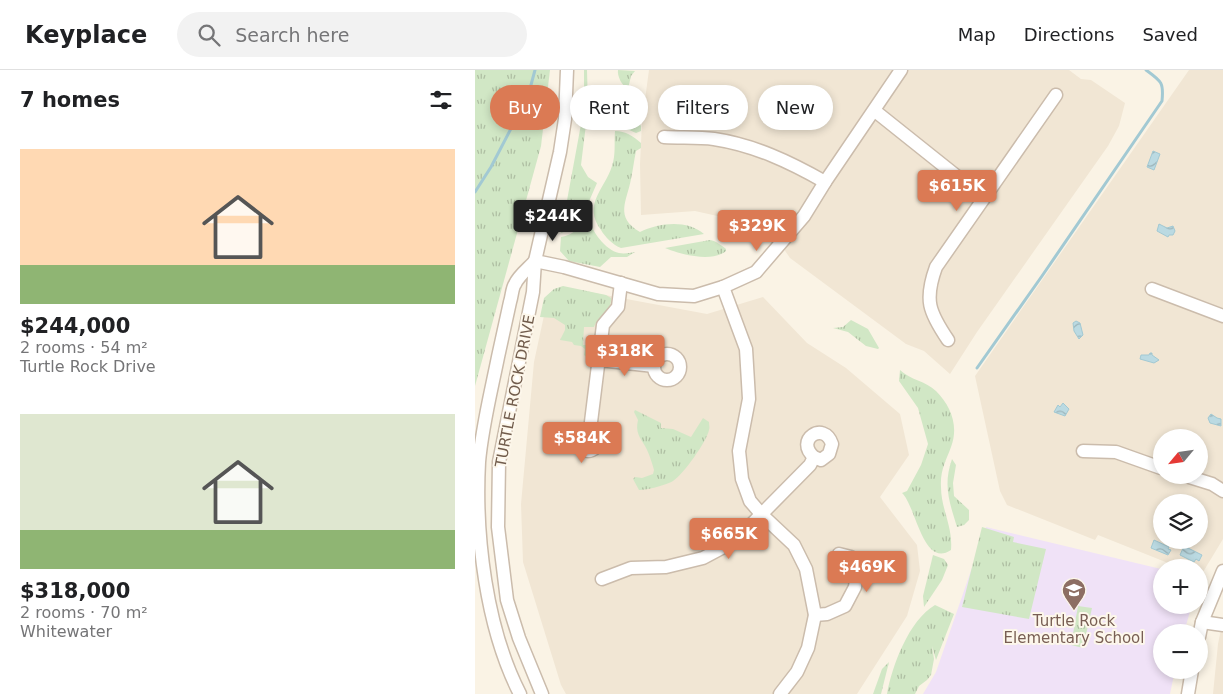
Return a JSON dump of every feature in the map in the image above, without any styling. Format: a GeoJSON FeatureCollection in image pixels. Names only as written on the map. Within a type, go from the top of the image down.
{"type":"FeatureCollection","features":[{"type":"Feature","properties":{"kind":"street","name":"TURTLE ROCK DRIVE"},"geometry":{"type":"LineString","coordinates":[[542,694],[519,638],[507,600],[498,527],[499,462],[533,292],[535,261],[543,218],[554,184],[560,152],[568,88],[567,70]]}},
{"type":"Feature","properties":{"kind":"street"},"geometry":{"type":"LineString","coordinates":[[535,261],[564,267],[658,294],[694,296],[723,287],[756,272],[804,216],[901,70]]}},
{"type":"Feature","properties":{"kind":"street"},"geometry":{"type":"LineString","coordinates":[[948,340],[935,322],[932,313],[929,300],[932,278],[943,257],[1056,95]]}},
{"type":"Feature","properties":{"kind":"street"},"geometry":{"type":"LineString","coordinates":[[875,111],[984,198]]}},
{"type":"Feature","properties":{"kind":"street"},"geometry":{"type":"LineString","coordinates":[[664,137],[713,139],[752,148],[797,166],[825,182]]}},
{"type":"Feature","properties":{"kind":"street","name":"TURTLE ROCK DRIVE"},"geometry":{"type":"LineString","coordinates":[[520,694],[505,659],[495,626],[482,565],[477,525],[479,461],[491,390],[514,284],[535,261]]}},
{"type":"Feature","properties":{"kind":"street"},"geometry":{"type":"LineString","coordinates":[[590,430],[603,325],[618,307],[621,284]]}},
{"type":"Feature","properties":{"kind":"street"},"geometry":{"type":"LineString","coordinates":[[723,287],[746,349],[749,399],[739,451],[742,479],[750,502],[761,515],[794,545],[806,569],[815,615],[808,648],[797,672],[780,694]]}},
{"type":"Feature","properties":{"kind":"street"},"geometry":{"type":"LineString","coordinates":[[1152,288],[1223,316]]}},
{"type":"Feature","properties":{"kind":"street"},"geometry":{"type":"LineString","coordinates":[[599,360],[654,366]]}},
{"type":"Feature","properties":{"kind":"street"},"geometry":{"type":"LineString","coordinates":[[1083,451],[1116,452],[1153,465]]}},
{"type":"Feature","properties":{"kind":"street"},"geometry":{"type":"LineString","coordinates":[[602,579],[631,568],[666,567],[703,558],[735,541],[810,465],[814,457]]}},
{"type":"Feature","properties":{"kind":"street"},"geometry":{"type":"LineString","coordinates":[[1208,483],[1223,491]]}},
{"type":"Feature","properties":{"kind":"street"},"geometry":{"type":"LineString","coordinates":[[477,525],[498,527]]}},
{"type":"Feature","properties":{"kind":"street"},"geometry":{"type":"LineString","coordinates":[[815,615],[827,614],[845,606],[855,587],[857,571],[851,557],[839,554]]}},
{"type":"Feature","properties":{"kind":"street"},"geometry":{"type":"LineString","coordinates":[[1223,571],[1202,622],[1223,626]]}},
{"type":"Feature","properties":{"kind":"street"},"geometry":{"type":"LineString","coordinates":[[1188,694],[1190,679]]}},
{"type":"Feature","properties":{"kind":"shaded area"},"geometry":{"type":"Polygon","coordinates":[[[649,70],[1069,70],[1081,79],[1091,80],[1125,103],[1119,126],[1108,146],[977,332],[950,374],[924,351],[906,344],[790,258],[773,233],[749,223],[695,211],[641,215],[640,164],[642,130],[648,130],[647,85],[649,70]]]}},
{"type":"Feature","properties":{"kind":"shaded area"},"geometry":{"type":"Polygon","coordinates":[[[1189,70],[1223,70],[1223,539],[1208,564],[1208,559],[1158,559],[1098,535],[1095,540],[1007,505],[1000,491],[975,376],[1189,70]]]}},
{"type":"Feature","properties":{"kind":"shaded area"},"geometry":{"type":"Polygon","coordinates":[[[562,287],[707,314],[763,297],[807,343],[846,368],[900,414],[909,455],[880,497],[917,545],[920,571],[907,616],[857,694],[566,694],[561,685],[523,562],[521,504],[534,362],[548,297],[562,287]]]}},
{"type":"Feature","properties":{"kind":"shaded area","name":"Turtle Rock Elementary School"},"geometry":{"type":"Polygon","coordinates":[[[986,527],[1153,567],[1153,614],[1189,614],[1186,624],[1153,624],[1153,679],[1173,679],[1170,694],[923,694],[936,672],[986,527]]]}},
{"type":"Feature","properties":{"kind":"shaded area"},"geometry":{"type":"Polygon","coordinates":[[[1223,620],[1223,694],[1213,694],[1218,644],[1223,620]]]}},
{"type":"Feature","properties":{"kind":"green space"},"geometry":{"type":"Polygon","coordinates":[[[475,70],[550,70],[548,85],[490,85],[490,130],[543,130],[541,146],[475,386],[475,70]]]}},
{"type":"Feature","properties":{"kind":"green space"},"geometry":{"type":"Polygon","coordinates":[[[584,70],[587,70],[587,85],[584,85],[584,70]]]}},
{"type":"Feature","properties":{"kind":"green space"},"geometry":{"type":"Polygon","coordinates":[[[618,70],[635,71],[631,76],[629,85],[623,85],[618,75],[618,70]]]}},
{"type":"Feature","properties":{"kind":"green space"},"geometry":{"type":"Polygon","coordinates":[[[580,130],[585,130],[581,165],[588,177],[597,183],[578,222],[569,230],[561,233],[580,130]]]}},
{"type":"Feature","properties":{"kind":"green space"},"geometry":{"type":"Polygon","coordinates":[[[629,130],[641,130],[636,133],[629,130]]]}},
{"type":"Feature","properties":{"kind":"green space"},"geometry":{"type":"Polygon","coordinates":[[[615,131],[629,134],[641,143],[641,148],[636,151],[624,208],[627,220],[632,226],[640,232],[655,226],[681,224],[697,229],[704,234],[621,248],[612,243],[605,235],[596,221],[594,204],[612,166],[615,131]]]}},
{"type":"Feature","properties":{"kind":"green space"},"geometry":{"type":"Polygon","coordinates":[[[585,218],[588,218],[596,234],[609,248],[619,253],[635,252],[627,257],[611,257],[600,267],[569,261],[560,251],[561,237],[572,233],[585,218]]]}},
{"type":"Feature","properties":{"kind":"green space"},"geometry":{"type":"Polygon","coordinates":[[[710,240],[726,249],[726,251],[720,255],[704,257],[678,253],[665,248],[710,240]]]}},
{"type":"Feature","properties":{"kind":"green space"},"geometry":{"type":"Polygon","coordinates":[[[563,286],[606,295],[611,298],[609,306],[594,327],[584,327],[583,345],[592,345],[590,363],[584,355],[585,349],[574,345],[572,342],[560,340],[565,330],[565,325],[554,318],[540,317],[544,298],[554,289],[563,286]]]}},
{"type":"Feature","properties":{"kind":"green space"},"geometry":{"type":"Polygon","coordinates":[[[851,320],[868,329],[878,349],[866,346],[848,332],[833,328],[843,327],[851,320]]]}},
{"type":"Feature","properties":{"kind":"green space"},"geometry":{"type":"Polygon","coordinates":[[[900,370],[936,391],[946,403],[954,424],[951,447],[941,476],[943,503],[950,533],[951,550],[941,554],[933,551],[927,544],[902,493],[907,491],[921,465],[928,444],[918,408],[899,381],[900,370]]]}},
{"type":"Feature","properties":{"kind":"green space"},"geometry":{"type":"Polygon","coordinates":[[[635,410],[661,423],[661,428],[673,429],[691,437],[703,418],[709,422],[707,435],[699,449],[683,472],[670,483],[639,490],[633,479],[653,474],[654,470],[637,428],[638,420],[634,412],[635,410]]]}},
{"type":"Feature","properties":{"kind":"green space"},"geometry":{"type":"Polygon","coordinates":[[[952,459],[956,465],[953,483],[954,496],[969,510],[969,520],[964,525],[957,527],[948,493],[949,468],[952,459]]]}},
{"type":"Feature","properties":{"kind":"green space"},"geometry":{"type":"Polygon","coordinates":[[[982,527],[1014,537],[1013,542],[1046,549],[1029,619],[962,607],[982,527]]]}},
{"type":"Feature","properties":{"kind":"green space"},"geometry":{"type":"Polygon","coordinates":[[[933,555],[944,559],[948,565],[942,580],[924,607],[923,596],[933,555]]]}},
{"type":"Feature","properties":{"kind":"green space"},"geometry":{"type":"Polygon","coordinates":[[[935,605],[954,614],[936,660],[932,646],[934,659],[931,675],[919,686],[915,694],[887,694],[893,670],[910,632],[917,621],[935,605]]]}},
{"type":"Feature","properties":{"kind":"green space"},"geometry":{"type":"Polygon","coordinates":[[[1078,606],[1092,608],[1083,648],[1071,645],[1078,606]]]}},
{"type":"Feature","properties":{"kind":"green space"},"geometry":{"type":"Polygon","coordinates":[[[889,662],[881,694],[873,694],[882,669],[889,662]]]}},
{"type":"Feature","properties":{"kind":"water"},"geometry":{"type":"Polygon","coordinates":[[[1153,151],[1160,154],[1154,170],[1147,167],[1153,151]]]}},
{"type":"Feature","properties":{"kind":"water"},"geometry":{"type":"Polygon","coordinates":[[[1159,224],[1167,228],[1173,226],[1175,231],[1173,235],[1168,237],[1157,231],[1159,224]]]}},
{"type":"Feature","properties":{"kind":"water"},"geometry":{"type":"Polygon","coordinates":[[[1076,321],[1080,323],[1083,335],[1079,339],[1074,331],[1073,323],[1076,321]]]}},
{"type":"Feature","properties":{"kind":"water"},"geometry":{"type":"Polygon","coordinates":[[[1150,353],[1159,360],[1154,363],[1140,359],[1141,355],[1149,355],[1150,353]]]}},
{"type":"Feature","properties":{"kind":"water"},"geometry":{"type":"Polygon","coordinates":[[[1063,403],[1069,409],[1065,416],[1054,412],[1058,405],[1060,407],[1063,403]]]}},
{"type":"Feature","properties":{"kind":"water"},"geometry":{"type":"Polygon","coordinates":[[[1211,414],[1221,419],[1221,426],[1210,423],[1208,418],[1211,414]]]}},
{"type":"Feature","properties":{"kind":"water"},"geometry":{"type":"Polygon","coordinates":[[[1153,549],[1171,550],[1168,555],[1153,549]]]}},
{"type":"Feature","properties":{"kind":"water"},"geometry":{"type":"Polygon","coordinates":[[[1183,549],[1190,549],[1202,555],[1200,559],[1188,559],[1180,555],[1183,549]]]}},
{"type":"Feature","properties":{"kind":"waterway"},"geometry":{"type":"LineString","coordinates":[[475,192],[491,167],[528,96],[535,70]]}},
{"type":"Feature","properties":{"kind":"waterway"},"geometry":{"type":"LineString","coordinates":[[977,368],[1162,101],[1162,86],[1160,82],[1146,70]]}},
{"type":"Feature","properties":{"kind":"place","name":"Turtle Rock Elementary School"},"geometry":{"type":"Point","coordinates":[1074,611]}}]}
